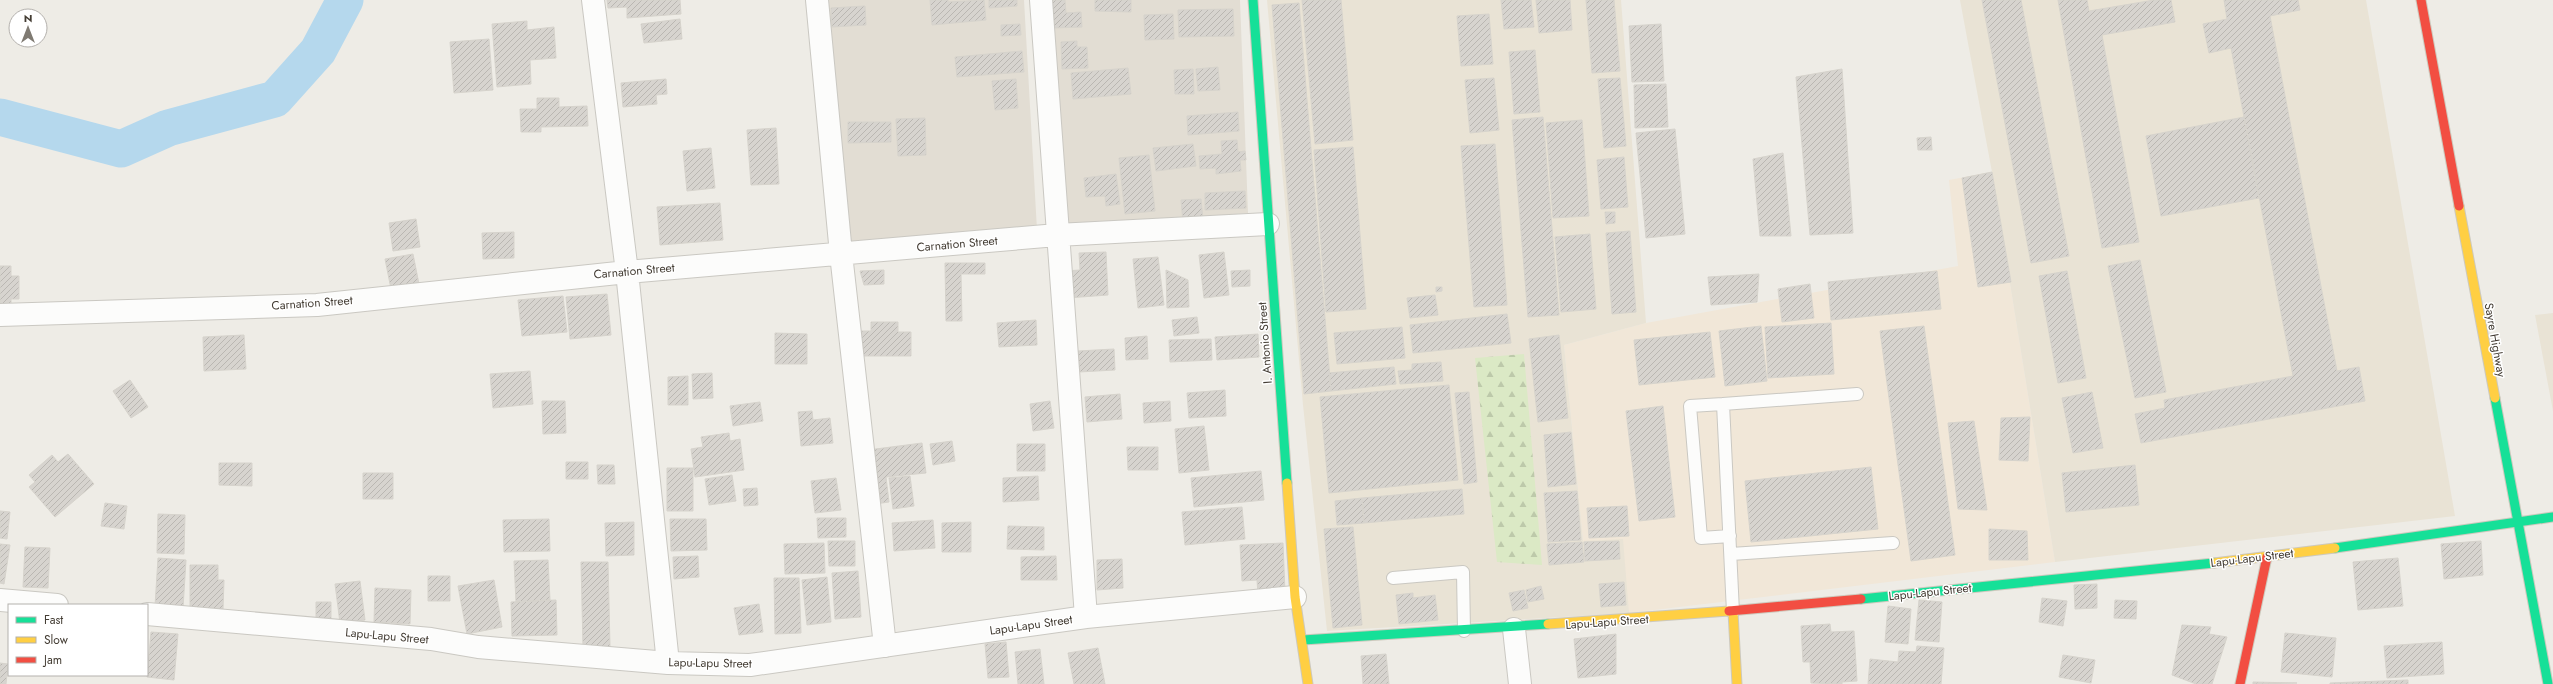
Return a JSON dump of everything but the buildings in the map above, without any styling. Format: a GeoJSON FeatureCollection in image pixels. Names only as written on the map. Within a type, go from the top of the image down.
{"type":"FeatureCollection","features":[{"type":"Feature","properties":{"kind":"main road","name":"I. Antonio Street"},"geometry":{"type":"LineString","coordinates":[[1254,0],[1268,224],[1295,597],[1303,640],[1308,684]]}},
{"type":"Feature","properties":{"kind":"main road","name":"Sayre Highway"},"geometry":{"type":"LineString","coordinates":[[2421,0],[2516,521],[2548,684]]}},
{"type":"Feature","properties":{"kind":"main road","name":"Lapu-Lapu Street"},"geometry":{"type":"LineString","coordinates":[[1303,640],[1514,629],[1734,612],[2267,557],[2553,517]]}},
{"type":"Feature","properties":{"kind":"main road"},"geometry":{"type":"LineString","coordinates":[[2240,684],[2267,557]]}},
{"type":"Feature","properties":{"kind":"main road"},"geometry":{"type":"LineString","coordinates":[[1734,612],[1737,684]]}},
{"type":"Feature","properties":{"kind":"street"},"geometry":{"type":"LineString","coordinates":[[593,0],[628,272],[668,662]]}},
{"type":"Feature","properties":{"kind":"street"},"geometry":{"type":"LineString","coordinates":[[817,0],[841,254],[885,646]]}},
{"type":"Feature","properties":{"kind":"street"},"geometry":{"type":"LineString","coordinates":[[1041,0],[1086,617]]}},
{"type":"Feature","properties":{"kind":"street","name":"Carnation Street"},"geometry":{"type":"LineString","coordinates":[[0,315],[317,305],[628,272],[1057,235],[1268,224]]}},
{"type":"Feature","properties":{"kind":"street","name":"Lapu-Lapu Street"},"geometry":{"type":"LineString","coordinates":[[148,614],[431,639],[478,647],[668,662],[750,665],[1086,617],[1295,597]]}},
{"type":"Feature","properties":{"kind":"street"},"geometry":{"type":"LineString","coordinates":[[0,600],[46,604]]}},
{"type":"Feature","properties":{"kind":"street"},"geometry":{"type":"LineString","coordinates":[[1514,629],[1520,684]]}},
{"type":"Feature","properties":{"kind":"lane"},"geometry":{"type":"LineString","coordinates":[[1730,536],[1701,538],[1690,406],[1857,394]]}},
{"type":"Feature","properties":{"kind":"lane"},"geometry":{"type":"LineString","coordinates":[[1723,404],[1734,612]]}},
{"type":"Feature","properties":{"kind":"lane"},"geometry":{"type":"LineString","coordinates":[[1731,554],[1893,543]]}},
{"type":"Feature","properties":{"kind":"lane"},"geometry":{"type":"LineString","coordinates":[[1394,578],[1463,572],[1464,631]]}},
{"type":"Feature","properties":{"kind":"shaded area"},"geometry":{"type":"Polygon","coordinates":[[[825,0],[1024,0],[1037,230],[849,248],[825,0]]]}},
{"type":"Feature","properties":{"kind":"shaded area"},"geometry":{"type":"Polygon","coordinates":[[[1047,0],[1240,0],[1248,213],[1066,229],[1047,0]]]}},
{"type":"Feature","properties":{"kind":"shaded area"},"geometry":{"type":"Polygon","coordinates":[[[1267,0],[1621,0],[1646,323],[1564,345],[1583,541],[1623,539],[1629,613],[1327,631],[1303,405],[1267,0]]]}},
{"type":"Feature","properties":{"kind":"shaded area"},"geometry":{"type":"Polygon","coordinates":[[[1960,0],[2366,0],[2455,516],[2055,562],[1992,172],[1960,0]]]}},
{"type":"Feature","properties":{"kind":"shaded area"},"geometry":{"type":"Polygon","coordinates":[[[1992,172],[2055,562],[1629,613],[1583,541],[1564,345],[1646,323],[1958,266],[1949,180],[1992,172]]]}},
{"type":"Feature","properties":{"kind":"shaded area"},"geometry":{"type":"Polygon","coordinates":[[[2553,313],[2553,411],[2535,315],[2553,313]]]}},
{"type":"Feature","properties":{"kind":"green space"},"geometry":{"type":"Polygon","coordinates":[[[1524,354],[1542,565],[1497,562],[1475,358],[1524,354]]]}},
{"type":"Feature","properties":{"kind":"waterway"},"geometry":{"type":"LineString","coordinates":[[0,117],[121,149],[168,128],[275,99],[318,51],[345,0]]}},
{"type":"Feature","properties":{"kind":"traffic: fast"},"geometry":{"type":"LineString","coordinates":[[1253,0],[1287,483]]}},
{"type":"Feature","properties":{"kind":"traffic: fast"},"geometry":{"type":"LineString","coordinates":[[2495,398],[2548,684]]}},
{"type":"Feature","properties":{"kind":"traffic: fast"},"geometry":{"type":"LineString","coordinates":[[2335,548],[2553,517]]}},
{"type":"Feature","properties":{"kind":"traffic: fast"},"geometry":{"type":"LineString","coordinates":[[1861,599],[2214,563]]}},
{"type":"Feature","properties":{"kind":"traffic: fast"},"geometry":{"type":"LineString","coordinates":[[1303,640],[1548,624]]}},
{"type":"Feature","properties":{"kind":"traffic: slow"},"geometry":{"type":"LineString","coordinates":[[2459,206],[2495,398]]}},
{"type":"Feature","properties":{"kind":"traffic: slow"},"geometry":{"type":"LineString","coordinates":[[1287,483],[1295,597],[1308,684]]}},
{"type":"Feature","properties":{"kind":"traffic: slow"},"geometry":{"type":"LineString","coordinates":[[2214,563],[2335,548]]}},
{"type":"Feature","properties":{"kind":"traffic: slow"},"geometry":{"type":"LineString","coordinates":[[1548,624],[1729,611]]}},
{"type":"Feature","properties":{"kind":"traffic: slow"},"geometry":{"type":"LineString","coordinates":[[1733,612],[1737,684]]}},
{"type":"Feature","properties":{"kind":"traffic: jam"},"geometry":{"type":"LineString","coordinates":[[2421,0],[2459,206]]}},
{"type":"Feature","properties":{"kind":"traffic: jam"},"geometry":{"type":"LineString","coordinates":[[2240,684],[2267,557]]}},
{"type":"Feature","properties":{"kind":"traffic: jam"},"geometry":{"type":"LineString","coordinates":[[1729,611],[1861,599]]}}]}
